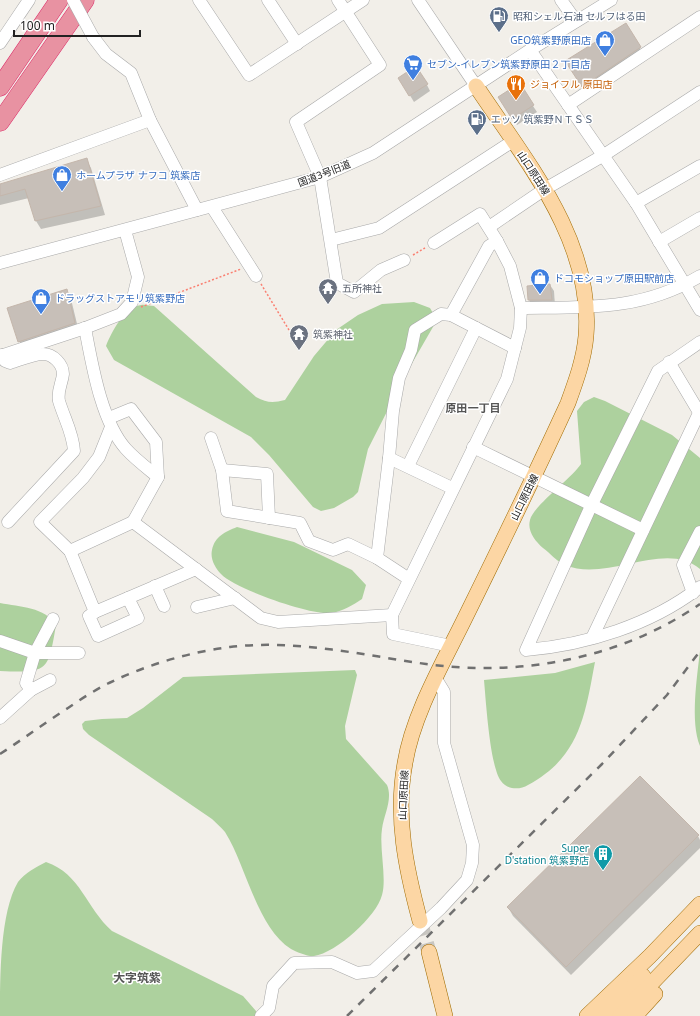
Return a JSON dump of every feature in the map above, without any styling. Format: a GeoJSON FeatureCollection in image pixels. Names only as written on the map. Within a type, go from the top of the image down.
{"type":"FeatureCollection","features":[{"type":"Feature","properties":{"kind":"highway"},"geometry":{"type":"LineString","coordinates":[[0,66],[46,0]]}},
{"type":"Feature","properties":{"kind":"highway"},"geometry":{"type":"LineString","coordinates":[[0,86],[59,0]]}},
{"type":"Feature","properties":{"kind":"highway"},"geometry":{"type":"LineString","coordinates":[[0,108],[73,0]]}},
{"type":"Feature","properties":{"kind":"highway"},"geometry":{"type":"LineString","coordinates":[[0,122],[85,0]]}},
{"type":"Feature","properties":{"kind":"main road","name":"山口原田線"},"geometry":{"type":"LineString","coordinates":[[420,921],[407,872],[401,831],[401,796],[405,763],[413,732],[451,646],[568,403],[580,372],[586,336],[585,307],[578,262],[564,223],[545,189],[476,86]]}},
{"type":"Feature","properties":{"kind":"main road"},"geometry":{"type":"LineString","coordinates":[[587,1016],[650,956],[700,904]]}},
{"type":"Feature","properties":{"kind":"main road"},"geometry":{"type":"LineString","coordinates":[[605,1016],[700,916]]}},
{"type":"Feature","properties":{"kind":"main road"},"geometry":{"type":"LineString","coordinates":[[620,1016],[700,933]]}},
{"type":"Feature","properties":{"kind":"main road"},"geometry":{"type":"LineString","coordinates":[[636,1016],[686,959],[700,940]]}},
{"type":"Feature","properties":{"kind":"main road"},"geometry":{"type":"LineString","coordinates":[[429,952],[445,1016]]}},
{"type":"Feature","properties":{"kind":"street"},"geometry":{"type":"LineString","coordinates":[[0,43],[29,0]]}},
{"type":"Feature","properties":{"kind":"street"},"geometry":{"type":"LineString","coordinates":[[73,0],[93,37],[106,54],[131,73],[150,120],[197,210]]}},
{"type":"Feature","properties":{"kind":"street"},"geometry":{"type":"LineString","coordinates":[[199,0],[249,74],[363,0]]}},
{"type":"Feature","properties":{"kind":"street"},"geometry":{"type":"LineString","coordinates":[[268,0],[297,44]]}},
{"type":"Feature","properties":{"kind":"street"},"geometry":{"type":"LineString","coordinates":[[338,0],[380,65],[296,122],[320,177],[337,283],[354,292],[381,270],[404,260]]}},
{"type":"Feature","properties":{"kind":"street"},"geometry":{"type":"LineString","coordinates":[[418,0],[476,86]]}},
{"type":"Feature","properties":{"kind":"street"},"geometry":{"type":"LineString","coordinates":[[561,0],[576,22]]}},
{"type":"Feature","properties":{"kind":"street","name":"国道3号旧道"},"geometry":{"type":"LineString","coordinates":[[0,263],[320,177],[373,153],[530,50],[611,0]]}},
{"type":"Feature","properties":{"kind":"street"},"geometry":{"type":"LineString","coordinates":[[568,104],[700,17]]}},
{"type":"Feature","properties":{"kind":"street"},"geometry":{"type":"LineString","coordinates":[[530,50],[636,203],[700,310]]}},
{"type":"Feature","properties":{"kind":"street"},"geometry":{"type":"LineString","coordinates":[[489,227],[545,189],[604,155],[700,92]]}},
{"type":"Feature","properties":{"kind":"street"},"geometry":{"type":"LineString","coordinates":[[0,175],[150,120]]}},
{"type":"Feature","properties":{"kind":"street"},"geometry":{"type":"LineString","coordinates":[[331,240],[379,228],[513,141]]}},
{"type":"Feature","properties":{"kind":"street"},"geometry":{"type":"LineString","coordinates":[[636,203],[700,166]]}},
{"type":"Feature","properties":{"kind":"street"},"geometry":{"type":"LineString","coordinates":[[212,207],[253,271]]}},
{"type":"Feature","properties":{"kind":"street"},"geometry":{"type":"LineString","coordinates":[[434,243],[480,214],[489,227],[510,266],[521,308],[520,328],[507,379],[452,488],[392,615],[393,634],[451,646]]}},
{"type":"Feature","properties":{"kind":"street"},"geometry":{"type":"LineString","coordinates":[[659,242],[700,218]]}},
{"type":"Feature","properties":{"kind":"street"},"geometry":{"type":"LineString","coordinates":[[8,522],[74,451],[73,440],[59,400],[58,389],[63,370],[61,365],[57,360],[43,354],[10,363],[5,361],[1,356],[85,328],[121,314],[132,302],[138,277],[125,230]]}},
{"type":"Feature","properties":{"kind":"street"},"geometry":{"type":"LineString","coordinates":[[451,315],[489,246],[497,241]]}},
{"type":"Feature","properties":{"kind":"street"},"geometry":{"type":"LineString","coordinates":[[521,308],[585,307],[640,302],[685,284],[700,276]]}},
{"type":"Feature","properties":{"kind":"street"},"geometry":{"type":"LineString","coordinates":[[377,558],[390,458],[394,405],[400,378],[411,350],[415,330],[441,314],[451,315],[515,348]]}},
{"type":"Feature","properties":{"kind":"street"},"geometry":{"type":"LineString","coordinates":[[85,328],[94,375],[110,423],[125,448],[158,477]]}},
{"type":"Feature","properties":{"kind":"street"},"geometry":{"type":"LineString","coordinates":[[408,466],[476,328]]}},
{"type":"Feature","properties":{"kind":"street"},"geometry":{"type":"LineString","coordinates":[[700,342],[658,371],[591,506],[526,650],[557,647],[592,638],[646,620],[696,590],[683,565],[700,532]]}},
{"type":"Feature","properties":{"kind":"street"},"geometry":{"type":"LineString","coordinates":[[592,638],[700,413],[669,362]]}},
{"type":"Feature","properties":{"kind":"street"},"geometry":{"type":"LineString","coordinates":[[70,551],[133,522],[158,477],[156,442],[131,408],[110,423],[100,457],[83,478],[40,522],[70,551],[95,612]]}},
{"type":"Feature","properties":{"kind":"street"},"geometry":{"type":"LineString","coordinates":[[212,438],[222,470],[227,511],[300,523],[309,541],[333,550],[348,544],[377,558],[409,579]]}},
{"type":"Feature","properties":{"kind":"street"},"geometry":{"type":"LineString","coordinates":[[473,447],[534,476],[591,506],[643,530]]}},
{"type":"Feature","properties":{"kind":"street"},"geometry":{"type":"LineString","coordinates":[[390,458],[452,488]]}},
{"type":"Feature","properties":{"kind":"street"},"geometry":{"type":"LineString","coordinates":[[222,470],[267,474],[269,518]]}},
{"type":"Feature","properties":{"kind":"street"},"geometry":{"type":"LineString","coordinates":[[133,522],[261,618],[278,622],[392,615]]}},
{"type":"Feature","properties":{"kind":"street"},"geometry":{"type":"LineString","coordinates":[[128,598],[138,618],[98,636],[89,616],[95,612],[196,569]]}},
{"type":"Feature","properties":{"kind":"street"},"geometry":{"type":"LineString","coordinates":[[155,586],[164,606]]}},
{"type":"Feature","properties":{"kind":"street"},"geometry":{"type":"LineString","coordinates":[[198,607],[235,598]]}},
{"type":"Feature","properties":{"kind":"street"},"geometry":{"type":"LineString","coordinates":[[31,690],[26,683],[35,653],[53,620]]}},
{"type":"Feature","properties":{"kind":"street"},"geometry":{"type":"LineString","coordinates":[[0,641],[35,653],[79,653]]}},
{"type":"Feature","properties":{"kind":"street"},"geometry":{"type":"LineString","coordinates":[[261,1016],[269,1008],[273,986],[294,963],[332,962],[357,973],[373,971],[441,908],[467,880],[472,863],[473,845],[444,743],[444,692],[436,679]]}},
{"type":"Feature","properties":{"kind":"street"},"geometry":{"type":"LineString","coordinates":[[0,718],[31,690],[50,680]]}},
{"type":"Feature","properties":{"kind":"path"},"geometry":{"type":"LineString","coordinates":[[404,260],[434,243]]}},
{"type":"Feature","properties":{"kind":"path"},"geometry":{"type":"LineString","coordinates":[[132,302],[142,307],[253,271],[290,330]]}},
{"type":"Feature","properties":{"kind":"green space"},"geometry":{"type":"Polygon","coordinates":[[[414,302],[430,308],[437,320],[407,372],[368,449],[358,492],[353,497],[334,508],[321,511],[313,507],[269,455],[251,437],[114,360],[106,346],[115,327],[124,315],[135,307],[141,305],[154,306],[256,397],[270,402],[277,402],[285,400],[314,356],[336,330],[358,315],[382,304],[414,302]]]}},
{"type":"Feature","properties":{"kind":"green space"},"geometry":{"type":"Polygon","coordinates":[[[594,397],[605,401],[672,435],[700,458],[700,569],[686,561],[670,558],[653,559],[599,569],[581,569],[559,562],[532,536],[529,524],[533,514],[538,507],[581,464],[577,411],[584,402],[594,397]]]}},
{"type":"Feature","properties":{"kind":"green space"},"geometry":{"type":"Polygon","coordinates":[[[237,527],[294,542],[352,570],[366,585],[362,599],[340,611],[322,613],[292,606],[241,587],[221,574],[212,560],[212,550],[215,541],[225,533],[237,527]]]}},
{"type":"Feature","properties":{"kind":"green space"},"geometry":{"type":"Polygon","coordinates":[[[0,603],[39,611],[51,619],[56,625],[51,652],[47,661],[37,670],[16,672],[0,671],[0,603]]]}},
{"type":"Feature","properties":{"kind":"green space"},"geometry":{"type":"Polygon","coordinates":[[[700,651],[700,746],[695,725],[695,699],[700,651]]]}},
{"type":"Feature","properties":{"kind":"green space"},"geometry":{"type":"Polygon","coordinates":[[[595,662],[588,700],[583,717],[569,748],[559,761],[545,774],[525,787],[510,788],[504,784],[497,774],[491,749],[484,680],[555,673],[595,662]]]}},
{"type":"Feature","properties":{"kind":"green space"},"geometry":{"type":"Polygon","coordinates":[[[355,670],[357,675],[345,726],[346,739],[387,785],[389,790],[389,801],[381,837],[384,880],[382,895],[379,904],[364,923],[344,941],[323,953],[309,956],[291,949],[279,939],[269,926],[253,895],[232,846],[222,828],[212,819],[89,735],[83,729],[82,724],[85,721],[127,718],[143,708],[183,677],[355,670]]]}},
{"type":"Feature","properties":{"kind":"green space"},"geometry":{"type":"Polygon","coordinates":[[[46,862],[58,867],[75,883],[103,922],[112,931],[243,996],[256,1011],[257,1016],[0,1016],[2,946],[4,927],[12,895],[18,882],[24,876],[31,870],[46,862]]]}},
{"type":"Feature","properties":{"kind":"building","name":"GEO筑紫野原田店"},"geometry":{"type":"Polygon","coordinates":[[[626,23],[641,47],[582,87],[565,61],[626,23]]]}},
{"type":"Feature","properties":{"kind":"building","name":"セブン-イレブン筑紫野原田２丁目店"},"geometry":{"type":"Polygon","coordinates":[[[416,66],[428,84],[409,96],[398,78],[416,66]]]}},
{"type":"Feature","properties":{"kind":"building","name":"ジョイフル 原田店"},"geometry":{"type":"Polygon","coordinates":[[[520,83],[534,105],[512,119],[498,97],[520,83]]]}},
{"type":"Feature","properties":{"kind":"building","name":"ホームプラザ ナフコ 筑紫店"},"geometry":{"type":"Polygon","coordinates":[[[87,158],[101,206],[35,221],[25,189],[0,196],[0,184],[87,158]]]}},
{"type":"Feature","properties":{"kind":"building","name":"ドコモショップ原田駅前店"},"geometry":{"type":"Polygon","coordinates":[[[550,284],[552,300],[528,300],[527,286],[550,284]]]}},
{"type":"Feature","properties":{"kind":"building","name":"ドラッグストアモリ筑紫野店"},"geometry":{"type":"Polygon","coordinates":[[[67,289],[75,323],[18,342],[7,308],[67,289]]]}},
{"type":"Feature","properties":{"kind":"building","name":"Super D'station 筑紫野店"},"geometry":{"type":"Polygon","coordinates":[[[640,776],[699,835],[566,967],[507,907],[640,776]]]}},
{"type":"Feature","properties":{"kind":"tunnel"},"geometry":{"type":"LineString","coordinates":[[420,921],[429,952]]}},
{"type":"Feature","properties":{"kind":"railway"},"geometry":{"type":"LineString","coordinates":[[0,754],[78,701],[109,683],[138,670],[199,652],[230,647],[279,645],[329,649],[426,664],[462,667],[498,668],[533,665],[569,660],[603,651],[637,638],[669,623],[700,604]]}},
{"type":"Feature","properties":{"kind":"railway"},"geometry":{"type":"LineString","coordinates":[[347,1016],[602,764],[667,695],[700,651]]}},
{"type":"Feature","properties":{"kind":"place","name":"昭和シェル石油 セルフはる田"},"geometry":{"type":"Point","coordinates":[499,33]}},
{"type":"Feature","properties":{"kind":"place","name":"GEO筑紫野原田店"},"geometry":{"type":"Point","coordinates":[605,57]}},
{"type":"Feature","properties":{"kind":"place","name":"セブン-イレブン筑紫野原田２丁目店"},"geometry":{"type":"Point","coordinates":[413,81]}},
{"type":"Feature","properties":{"kind":"place","name":"ジョイフル 原田店"},"geometry":{"type":"Point","coordinates":[516,101]}},
{"type":"Feature","properties":{"kind":"place","name":"エッソ 筑紫野ＮＴＳＳ"},"geometry":{"type":"Point","coordinates":[477,136]}},
{"type":"Feature","properties":{"kind":"place","name":"ホームプラザ ナフコ 筑紫店"},"geometry":{"type":"Point","coordinates":[62,192]}},
{"type":"Feature","properties":{"kind":"place","name":"ドコモショップ原田駅前店"},"geometry":{"type":"Point","coordinates":[540,295]}},
{"type":"Feature","properties":{"kind":"place","name":"五所神社"},"geometry":{"type":"Point","coordinates":[328,305]}},
{"type":"Feature","properties":{"kind":"place","name":"ドラッグストアモリ筑紫野店"},"geometry":{"type":"Point","coordinates":[41,315]}},
{"type":"Feature","properties":{"kind":"place","name":"筑紫神社"},"geometry":{"type":"Point","coordinates":[299,351]}},
{"type":"Feature","properties":{"kind":"place","name":"Super D'station 筑紫野店"},"geometry":{"type":"Point","coordinates":[603,871]}},
{"type":"Feature","properties":{"kind":"district","name":"原田一丁目"},"geometry":{"type":"Point","coordinates":[473,408]}},
{"type":"Feature","properties":{"kind":"district","name":"大字筑紫"},"geometry":{"type":"Point","coordinates":[137,978]}}]}
